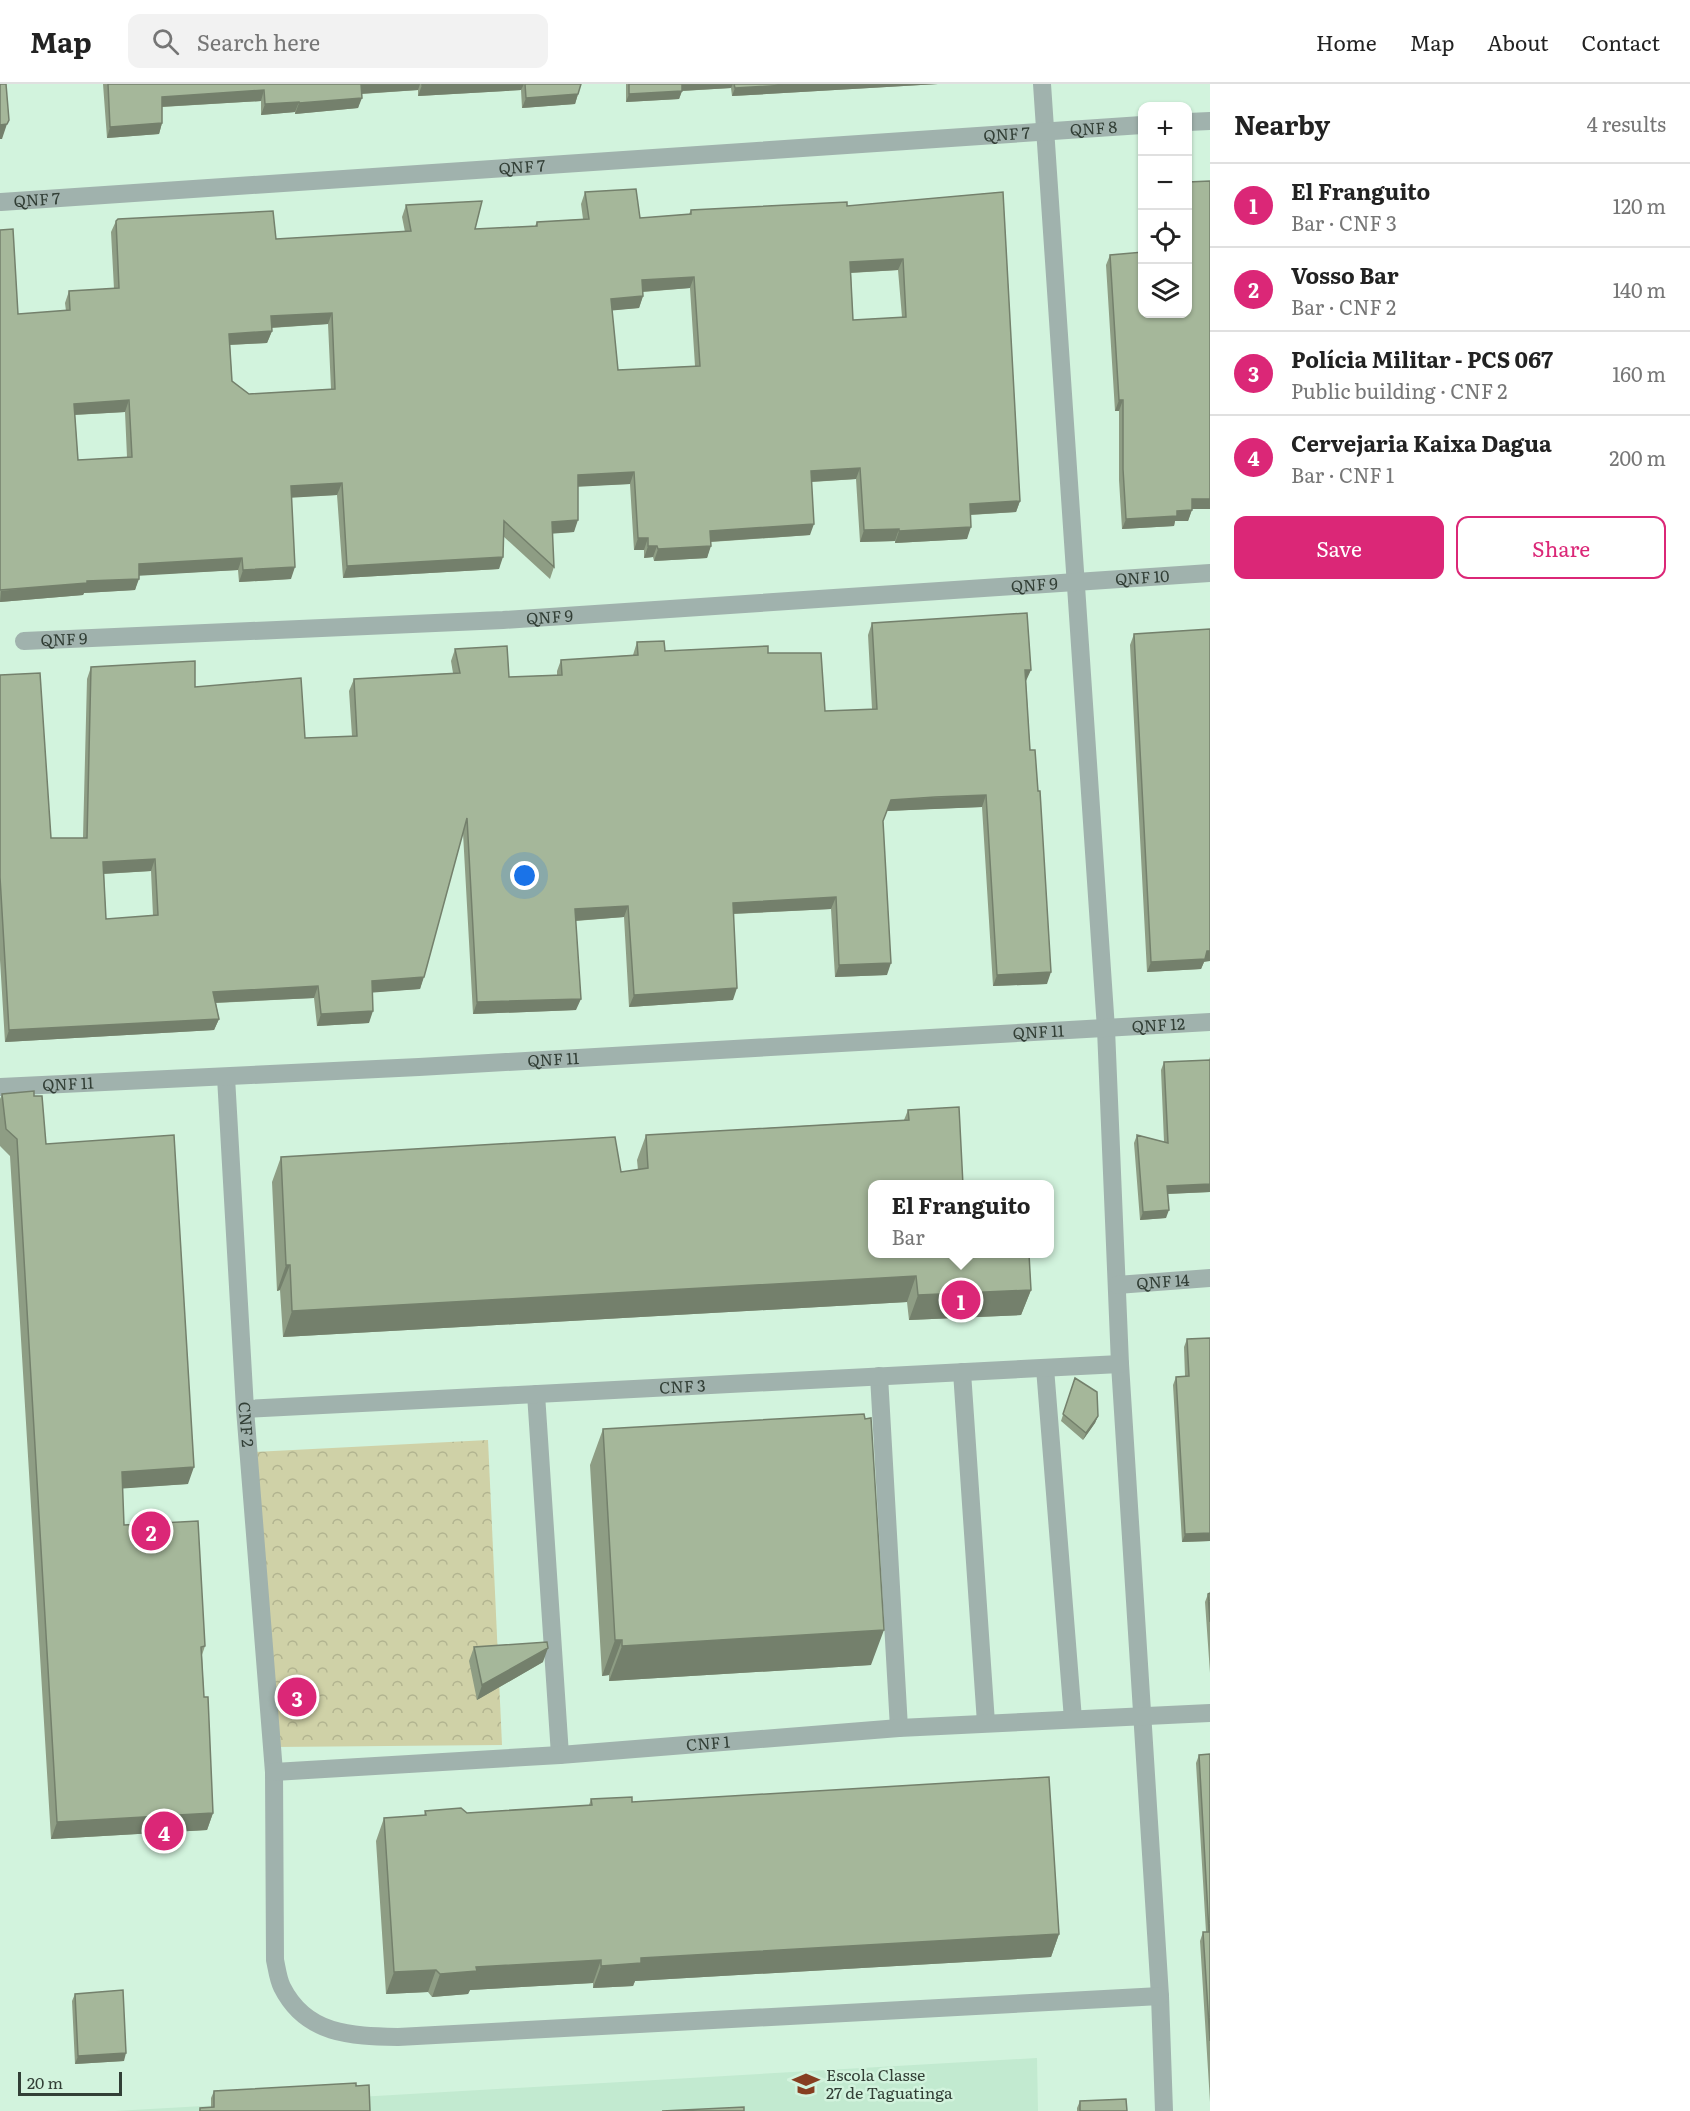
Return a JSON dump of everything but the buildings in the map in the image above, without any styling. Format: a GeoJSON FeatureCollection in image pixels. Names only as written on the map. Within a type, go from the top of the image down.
{"type":"FeatureCollection","features":[{"type":"Feature","properties":{"kind":"street"},"geometry":{"type":"LineString","coordinates":[[1042,84],[1106,1029],[1120,1364],[1160,1996],[1164,2111]]}},
{"type":"Feature","properties":{"kind":"street"},"geometry":{"type":"LineString","coordinates":[[1192,122],[1210,121]]}},
{"type":"Feature","properties":{"kind":"street","name":"QNF 8"},"geometry":{"type":"LineString","coordinates":[[1044,132],[1138,125]]}},
{"type":"Feature","properties":{"kind":"street","name":"QNF 7"},"geometry":{"type":"LineString","coordinates":[[1,202],[1044,132]]}},
{"type":"Feature","properties":{"kind":"street","name":"QNF 10"},"geometry":{"type":"LineString","coordinates":[[1076,581],[1210,573]]}},
{"type":"Feature","properties":{"kind":"street","name":"QNF 9"},"geometry":{"type":"LineString","coordinates":[[24,641],[503,620],[1076,581]]}},
{"type":"Feature","properties":{"kind":"street","name":"QNF 12"},"geometry":{"type":"LineString","coordinates":[[1106,1029],[1210,1022]]}},
{"type":"Feature","properties":{"kind":"street","name":"QNF 11"},"geometry":{"type":"LineString","coordinates":[[0,1087],[226,1077],[1106,1029]]}},
{"type":"Feature","properties":{"kind":"street","name":"CNF 2"},"geometry":{"type":"LineString","coordinates":[[226,1077],[245,1409],[273,1772],[275,1951],[281,1986],[292,2003],[321,2027],[338,2033],[398,2037],[1160,1996]]}},
{"type":"Feature","properties":{"kind":"street","name":"QNF 14"},"geometry":{"type":"LineString","coordinates":[[1117,1285],[1210,1278]]}},
{"type":"Feature","properties":{"kind":"street","name":"CNF 3"},"geometry":{"type":"LineString","coordinates":[[245,1409],[1120,1364]]}},
{"type":"Feature","properties":{"kind":"street"},"geometry":{"type":"LineString","coordinates":[[1045,1368],[1073,1719]]}},
{"type":"Feature","properties":{"kind":"street"},"geometry":{"type":"LineString","coordinates":[[962,1372],[986,1723]]}},
{"type":"Feature","properties":{"kind":"street"},"geometry":{"type":"LineString","coordinates":[[879,1376],[899,1728]]}},
{"type":"Feature","properties":{"kind":"street"},"geometry":{"type":"LineString","coordinates":[[536,1394],[560,1755]]}},
{"type":"Feature","properties":{"kind":"street","name":"CNF 1"},"geometry":{"type":"LineString","coordinates":[[273,1772],[560,1755],[899,1728],[1210,1713]]}},
{"type":"Feature","properties":{"kind":"shaded area","name":"Escola Classe 27 de Taguatinga"},"geometry":{"type":"Polygon","coordinates":[[[1037,2058],[1038,2111],[115,2111],[1037,2058]]]}},
{"type":"Feature","properties":{"kind":"green space"},"geometry":{"type":"Polygon","coordinates":[[[488,1440],[502,1745],[274,1747],[252,1452],[488,1440]]]}},
{"type":"Feature","properties":{"kind":"place","name":"El Franguito"},"geometry":{"type":"Point","coordinates":[961,1300]}},
{"type":"Feature","properties":{"kind":"place","name":"Vosso Bar"},"geometry":{"type":"Point","coordinates":[151,1531]}},
{"type":"Feature","properties":{"kind":"place","name":"Polícia Militar - PCS 067"},"geometry":{"type":"Point","coordinates":[297,1697]}},
{"type":"Feature","properties":{"kind":"place","name":"Cervejaria Kaixa Dagua"},"geometry":{"type":"Point","coordinates":[164,1831]}},
{"type":"Feature","properties":{"kind":"place","name":"Escola Classe 27 de Taguatinga"},"geometry":{"type":"Point","coordinates":[806,2084]}}]}
